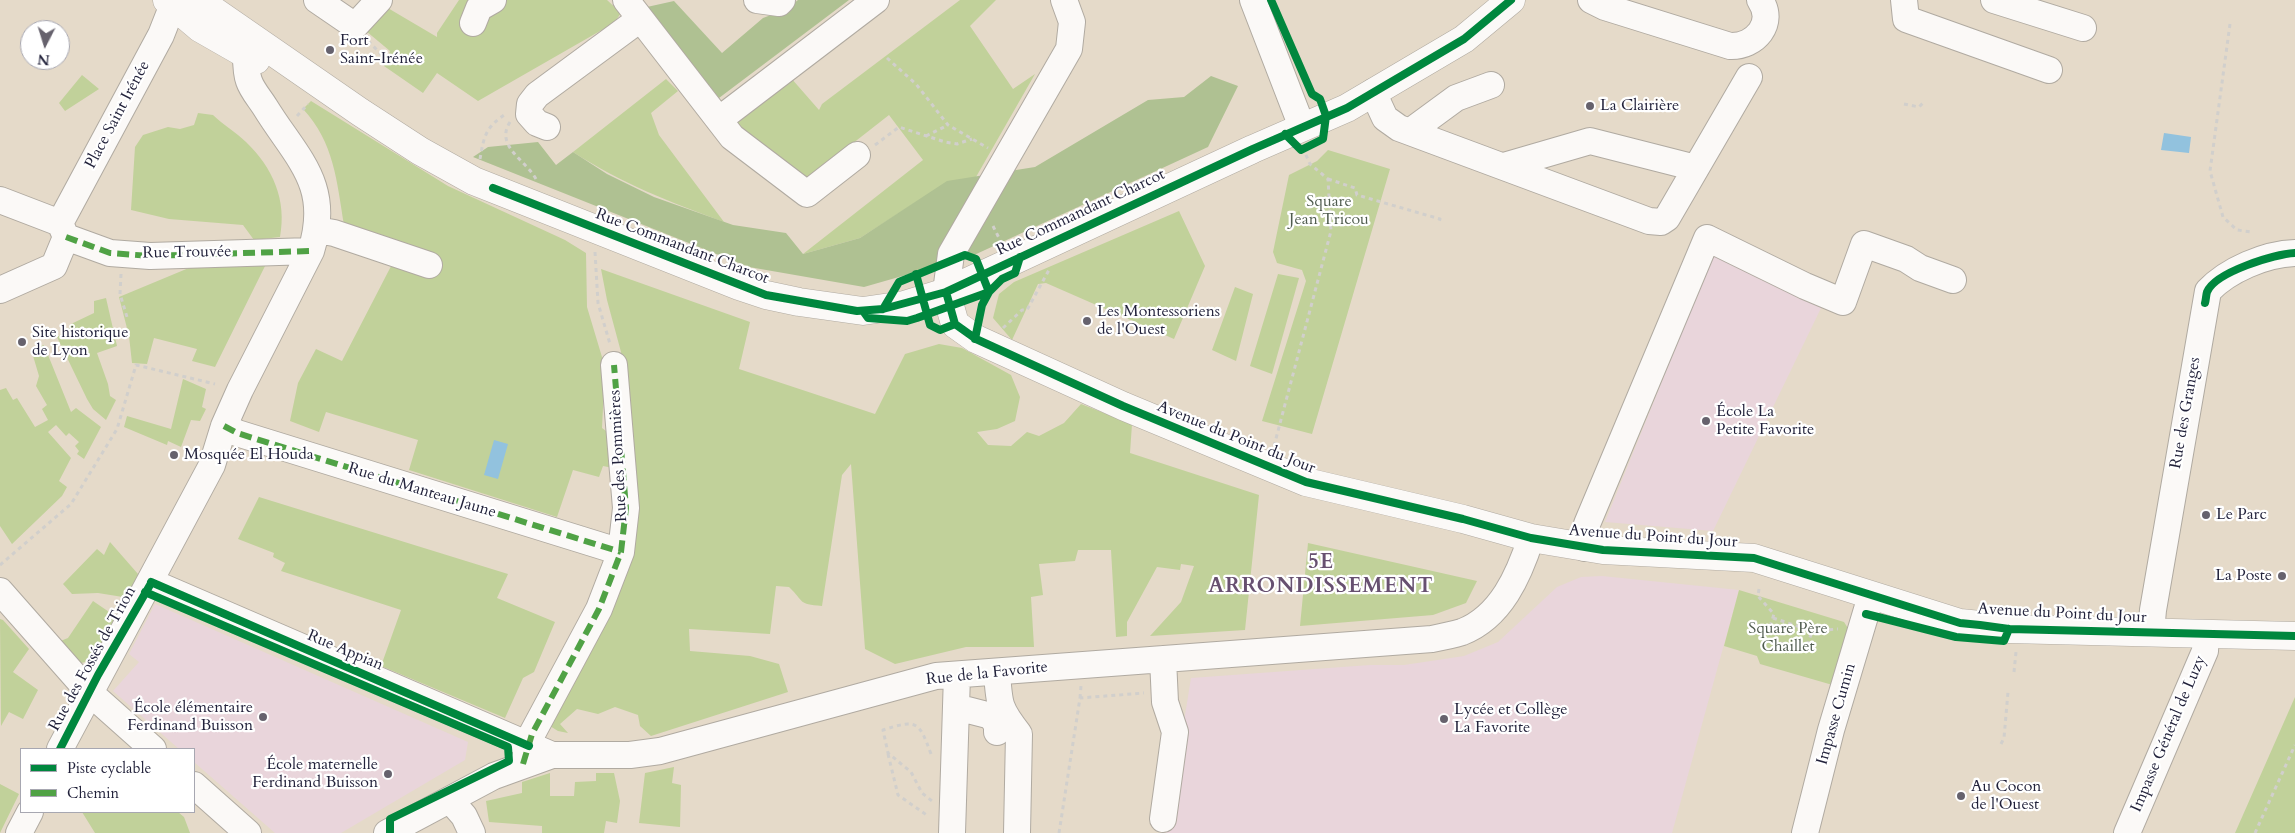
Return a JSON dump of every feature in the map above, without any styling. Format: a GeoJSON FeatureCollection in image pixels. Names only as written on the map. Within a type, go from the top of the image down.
{"type":"FeatureCollection","features":[{"type":"Feature","properties":{"kind":"main road","name":"Rue Commandant Charcot"},"geometry":{"type":"LineString","coordinates":[[198,0],[253,49]]}},
{"type":"Feature","properties":{"kind":"main road","name":"Rue Commandant Charcot"},"geometry":{"type":"LineString","coordinates":[[171,2],[200,28],[253,49],[360,112],[420,151],[474,181],[766,295],[863,311],[904,305],[946,292],[1006,255],[1300,140],[1346,108],[1464,39],[1511,0]]}},
{"type":"Feature","properties":{"kind":"main road","name":"Avenue du Point du Jour"},"geometry":{"type":"LineString","coordinates":[[946,292],[955,324],[976,339],[1123,406],[1306,482],[1463,519],[1531,538],[1585,548],[1754,558],[1871,596],[1980,626],[2010,629],[2295,636]]}},
{"type":"Feature","properties":{"kind":"street"},"geometry":{"type":"LineString","coordinates":[[317,0],[355,26],[379,0]]}},
{"type":"Feature","properties":{"kind":"street"},"geometry":{"type":"LineString","coordinates":[[473,23],[479,8],[493,0]]}},
{"type":"Feature","properties":{"kind":"street"},"geometry":{"type":"LineString","coordinates":[[757,0],[779,3],[782,0]]}},
{"type":"Feature","properties":{"kind":"street"},"geometry":{"type":"LineString","coordinates":[[720,119],[876,0]]}},
{"type":"Feature","properties":{"kind":"street"},"geometry":{"type":"LineString","coordinates":[[946,292],[951,254],[1069,49],[1072,22],[1064,0]]}},
{"type":"Feature","properties":{"kind":"street"},"geometry":{"type":"LineString","coordinates":[[1253,0],[1300,140]]}},
{"type":"Feature","properties":{"kind":"street"},"geometry":{"type":"LineString","coordinates":[[1591,0],[1605,7],[1730,46],[1741,46],[1750,43],[1764,23],[1765,14],[1760,0]]}},
{"type":"Feature","properties":{"kind":"street"},"geometry":{"type":"LineString","coordinates":[[1904,0],[1906,19],[2049,70]]}},
{"type":"Feature","properties":{"kind":"street"},"geometry":{"type":"LineString","coordinates":[[1994,0],[2083,28]]}},
{"type":"Feature","properties":{"kind":"street","name":"Place Saint Irénée"},"geometry":{"type":"LineString","coordinates":[[0,290],[54,266],[63,230],[161,35],[171,2]]}},
{"type":"Feature","properties":{"kind":"street"},"geometry":{"type":"LineString","coordinates":[[547,127],[537,123],[529,114],[530,104],[633,10],[720,119],[732,137],[807,194],[857,155]]}},
{"type":"Feature","properties":{"kind":"street","name":"Rue des Fossés de Trion"},"geometry":{"type":"LineString","coordinates":[[61,748],[212,465],[224,426],[314,241],[316,191],[306,165],[288,145],[249,82],[253,49]]}},
{"type":"Feature","properties":{"kind":"street"},"geometry":{"type":"LineString","coordinates":[[1373,92],[1385,118],[1399,128],[1650,221],[1661,222],[1668,218],[1749,77]]}},
{"type":"Feature","properties":{"kind":"street"},"geometry":{"type":"LineString","coordinates":[[1411,132],[1456,98],[1491,85]]}},
{"type":"Feature","properties":{"kind":"street"},"geometry":{"type":"LineString","coordinates":[[1504,166],[1590,141],[1696,168]]}},
{"type":"Feature","properties":{"kind":"street","name":"Rue Trouvée"},"geometry":{"type":"LineString","coordinates":[[0,200],[110,253],[150,256],[314,241],[334,233],[429,265]]}},
{"type":"Feature","properties":{"kind":"street"},"geometry":{"type":"LineString","coordinates":[[1585,548],[1587,524],[1707,238],[1805,286],[1843,302],[1864,244],[1906,259],[1920,268],[1953,280]]}},
{"type":"Feature","properties":{"kind":"street","name":"Rue des Granges"},"geometry":{"type":"LineString","coordinates":[[2151,632],[2208,291],[2220,278],[2268,258],[2295,253]]}},
{"type":"Feature","properties":{"kind":"street","name":"Rue des Pommières"},"geometry":{"type":"LineString","coordinates":[[534,755],[532,734],[599,609],[621,552],[626,508],[614,365]]}},
{"type":"Feature","properties":{"kind":"street","name":"Rue du Manteau Jaune"},"geometry":{"type":"LineString","coordinates":[[224,426],[246,436],[621,552]]}},
{"type":"Feature","properties":{"kind":"street","name":"Rue de la Favorite"},"geometry":{"type":"LineString","coordinates":[[389,833],[534,755],[630,755],[660,751],[936,676],[1432,639],[1463,631],[1487,616],[1502,600],[1522,565],[1531,538]]}},
{"type":"Feature","properties":{"kind":"street","name":"Rue Appian"},"geometry":{"type":"LineString","coordinates":[[151,582],[534,755]]}},
{"type":"Feature","properties":{"kind":"street"},"geometry":{"type":"LineString","coordinates":[[0,591],[89,692],[152,748]]}},
{"type":"Feature","properties":{"kind":"street","name":"Impasse Cumin"},"geometry":{"type":"LineString","coordinates":[[1805,833],[1831,730],[1871,596]]}},
{"type":"Feature","properties":{"kind":"street","name":"Impasse Général de Luzy"},"geometry":{"type":"LineString","coordinates":[[2127,833],[2205,651],[2206,635]]}},
{"type":"Feature","properties":{"kind":"street"},"geometry":{"type":"LineString","coordinates":[[1155,826],[1156,781],[1170,774],[1175,732],[1165,702],[1162,659]]}},
{"type":"Feature","properties":{"kind":"street"},"geometry":{"type":"LineString","coordinates":[[997,672],[999,700],[1004,715],[1019,734],[1017,833]]}},
{"type":"Feature","properties":{"kind":"street"},"geometry":{"type":"LineString","coordinates":[[953,820],[957,675]]}},
{"type":"Feature","properties":{"kind":"street"},"geometry":{"type":"LineString","coordinates":[[956,708],[991,716],[998,724],[997,732]]}},
{"type":"Feature","properties":{"kind":"street"},"geometry":{"type":"LineString","coordinates":[[195,786],[248,833]]}},
{"type":"Feature","properties":{"kind":"street"},"geometry":{"type":"LineString","coordinates":[[450,800],[464,816],[472,833]]}},
{"type":"Feature","properties":{"kind":"street"},"geometry":{"type":"LineString","coordinates":[[19,833],[29,813]]}},
{"type":"Feature","properties":{"kind":"path"},"geometry":{"type":"LineString","coordinates":[[2230,24],[2210,171],[2222,218],[2237,230],[2252,232]]}},
{"type":"Feature","properties":{"kind":"path"},"geometry":{"type":"LineString","coordinates":[[887,58],[916,84],[948,125],[989,149]]}},
{"type":"Feature","properties":{"kind":"path"},"geometry":{"type":"LineString","coordinates":[[1904,104],[1919,108],[1923,103]]}},
{"type":"Feature","properties":{"kind":"path"},"geometry":{"type":"LineString","coordinates":[[482,148],[483,138],[492,123],[515,108]]}},
{"type":"Feature","properties":{"kind":"path"},"geometry":{"type":"LineString","coordinates":[[294,118],[303,109]]}},
{"type":"Feature","properties":{"kind":"path"},"geometry":{"type":"LineString","coordinates":[[514,119],[509,124],[506,143],[536,178],[539,185]]}},
{"type":"Feature","properties":{"kind":"path"},"geometry":{"type":"LineString","coordinates":[[926,136],[948,125]]}},
{"type":"Feature","properties":{"kind":"path"},"geometry":{"type":"LineString","coordinates":[[857,155],[899,127],[956,144],[972,139]]}},
{"type":"Feature","properties":{"kind":"path"},"geometry":{"type":"LineString","coordinates":[[1300,140],[1310,164],[1328,179],[1355,188],[1357,195],[1424,212],[1440,219],[1439,222]]}},
{"type":"Feature","properties":{"kind":"path"},"geometry":{"type":"LineString","coordinates":[[1272,453],[1331,231],[1328,179]]}},
{"type":"Feature","properties":{"kind":"path"},"geometry":{"type":"LineString","coordinates":[[597,247],[595,252],[598,303],[614,365]]}},
{"type":"Feature","properties":{"kind":"path"},"geometry":{"type":"LineString","coordinates":[[121,266],[120,294],[127,317]]}},
{"type":"Feature","properties":{"kind":"path"},"geometry":{"type":"LineString","coordinates":[[997,333],[1022,310],[1027,310],[1047,273]]}},
{"type":"Feature","properties":{"kind":"path"},"geometry":{"type":"LineString","coordinates":[[0,565],[71,504],[117,429],[136,365],[216,384]]}},
{"type":"Feature","properties":{"kind":"path"},"geometry":{"type":"LineString","coordinates":[[1759,589],[1758,596],[1774,614],[1766,639],[1806,650],[1812,631]]}},
{"type":"Feature","properties":{"kind":"path"},"geometry":{"type":"LineString","coordinates":[[1773,618],[1812,631],[1843,629]]}},
{"type":"Feature","properties":{"kind":"path"},"geometry":{"type":"LineString","coordinates":[[2014,672],[2016,646]]}},
{"type":"Feature","properties":{"kind":"path"},"geometry":{"type":"LineString","coordinates":[[1059,833],[1081,683]]}},
{"type":"Feature","properties":{"kind":"path"},"geometry":{"type":"LineString","coordinates":[[1080,698],[1165,691]]}},
{"type":"Feature","properties":{"kind":"path"},"geometry":{"type":"LineString","coordinates":[[2001,744],[2004,738],[2008,692]]}},
{"type":"Feature","properties":{"kind":"path"},"geometry":{"type":"LineString","coordinates":[[928,816],[898,795],[883,730],[906,722],[915,723],[922,729],[934,760],[943,773],[954,780]]}},
{"type":"Feature","properties":{"kind":"path"},"geometry":{"type":"LineString","coordinates":[[2255,833],[2295,745]]}},
{"type":"Feature","properties":{"kind":"path"},"geometry":{"type":"LineString","coordinates":[[888,754],[911,772],[922,793],[953,820]]}},
{"type":"Feature","properties":{"kind":"shaded area","name":"École La Petite Favorite"},"geometry":{"type":"Polygon","coordinates":[[[1714,253],[1822,306],[1713,531],[1605,522],[1714,253]]]}},
{"type":"Feature","properties":{"kind":"shaded area","name":"Lycée et Collège La Favorite"},"geometry":{"type":"Polygon","coordinates":[[[1602,576],[1739,590],[1672,833],[1166,833],[1191,678],[1370,665],[1404,665],[1464,656],[1498,642],[1557,587],[1581,577],[1602,576]]]}},
{"type":"Feature","properties":{"kind":"shaded area","name":"École élémentaire Ferdinand Buisson"},"geometry":{"type":"Polygon","coordinates":[[[155,604],[468,742],[465,760],[341,833],[275,833],[195,763],[195,748],[178,748],[113,691],[139,662],[129,654],[155,604]]]}},
{"type":"Feature","properties":{"kind":"green space"},"geometry":{"type":"Polygon","coordinates":[[[459,0],[607,0],[621,13],[614,23],[478,101],[437,73],[423,93],[384,66],[390,51],[360,26],[381,4],[437,37],[437,33],[459,0]]]}},
{"type":"Feature","properties":{"kind":"green space"},"geometry":{"type":"Polygon","coordinates":[[[798,0],[849,0],[719,98],[647,7],[674,1],[722,53],[763,18],[787,9],[798,0]]]}},
{"type":"Feature","properties":{"kind":"green space"},"geometry":{"type":"Polygon","coordinates":[[[960,0],[996,0],[970,26],[1013,89],[1035,74],[976,177],[946,183],[860,238],[803,254],[923,160],[889,115],[806,180],[730,122],[791,78],[819,110],[822,104],[960,0]]]}},
{"type":"Feature","properties":{"kind":"green space"},"geometry":{"type":"Polygon","coordinates":[[[82,75],[99,89],[65,111],[59,103],[82,75]]]}},
{"type":"Feature","properties":{"kind":"green space"},"geometry":{"type":"Polygon","coordinates":[[[1211,76],[1238,86],[1208,147],[972,256],[864,287],[749,267],[473,157],[488,147],[538,142],[556,165],[573,152],[607,174],[654,197],[733,225],[786,233],[803,254],[860,238],[947,181],[1035,167],[1148,100],[1184,97],[1211,76]]]}},
{"type":"Feature","properties":{"kind":"green space"},"geometry":{"type":"Polygon","coordinates":[[[666,79],[678,91],[651,113],[659,135],[724,222],[628,182],[573,152],[666,79]]]}},
{"type":"Feature","properties":{"kind":"green space"},"geometry":{"type":"Polygon","coordinates":[[[311,101],[448,186],[565,240],[586,253],[587,307],[605,367],[602,428],[610,434],[613,468],[603,466],[599,477],[573,470],[557,517],[409,470],[418,440],[326,412],[319,432],[290,421],[298,383],[316,349],[342,361],[403,243],[344,225],[336,178],[328,149],[322,135],[303,109],[311,101]]]}},
{"type":"Feature","properties":{"kind":"green space"},"geometry":{"type":"Polygon","coordinates":[[[198,113],[213,115],[246,142],[264,163],[276,185],[279,198],[282,223],[280,237],[254,240],[243,225],[169,219],[131,210],[135,147],[143,135],[168,127],[180,129],[194,125],[198,113]]]}},
{"type":"Feature","properties":{"kind":"green space","name":"Square Jean Tricou"},"geometry":{"type":"Polygon","coordinates":[[[1328,150],[1390,169],[1312,434],[1262,421],[1306,281],[1302,270],[1277,263],[1273,252],[1289,175],[1317,161],[1328,150]]]}},
{"type":"Feature","properties":{"kind":"green space"},"geometry":{"type":"Polygon","coordinates":[[[1179,211],[1205,266],[1174,339],[1046,283],[1038,284],[1012,340],[993,318],[999,294],[1014,282],[1179,211]]]}},
{"type":"Feature","properties":{"kind":"green space"},"geometry":{"type":"Polygon","coordinates":[[[208,260],[267,262],[215,367],[192,361],[197,349],[154,338],[147,364],[132,363],[129,336],[119,297],[208,260]]]}},
{"type":"Feature","properties":{"kind":"green space"},"geometry":{"type":"Polygon","coordinates":[[[601,269],[750,322],[739,369],[875,414],[905,354],[939,344],[962,348],[1011,375],[1020,397],[1015,421],[997,429],[977,432],[988,445],[1011,446],[1027,432],[1039,436],[1064,423],[1081,404],[1132,424],[1130,453],[1259,495],[1245,630],[1150,636],[1181,602],[1194,566],[1181,564],[1180,570],[1157,567],[1127,622],[1127,636],[1116,637],[1111,550],[1078,550],[1075,561],[1039,564],[1043,595],[1031,597],[1034,647],[966,647],[895,664],[865,649],[851,464],[842,475],[822,606],[805,603],[789,587],[776,586],[770,634],[689,629],[690,651],[750,656],[779,664],[788,692],[651,736],[640,726],[638,715],[615,707],[598,714],[577,709],[560,724],[568,733],[558,731],[545,723],[635,514],[621,352],[601,269]]]}},
{"type":"Feature","properties":{"kind":"green space"},"geometry":{"type":"Polygon","coordinates":[[[1278,274],[1299,278],[1272,374],[1250,366],[1278,274]]]}},
{"type":"Feature","properties":{"kind":"green space"},"geometry":{"type":"Polygon","coordinates":[[[1235,287],[1253,294],[1236,361],[1212,350],[1235,287]]]}},
{"type":"Feature","properties":{"kind":"green space"},"geometry":{"type":"Polygon","coordinates":[[[106,298],[117,346],[97,353],[108,384],[110,396],[116,400],[106,420],[93,409],[87,399],[57,337],[68,330],[71,324],[94,313],[94,301],[106,298]]]}},
{"type":"Feature","properties":{"kind":"green space"},"geometry":{"type":"Polygon","coordinates":[[[44,345],[71,412],[76,408],[101,427],[84,459],[77,454],[79,451],[75,446],[79,442],[69,433],[66,436],[56,425],[48,432],[71,458],[59,481],[67,487],[62,496],[12,544],[0,526],[0,390],[6,388],[13,400],[17,398],[35,427],[48,420],[42,409],[47,405],[36,386],[39,376],[31,349],[44,345]]]}},
{"type":"Feature","properties":{"kind":"green space"},"geometry":{"type":"Polygon","coordinates":[[[183,379],[206,389],[202,407],[206,409],[200,421],[191,420],[181,447],[168,441],[167,445],[124,427],[127,416],[171,429],[183,379]]]}},
{"type":"Feature","properties":{"kind":"green space"},"geometry":{"type":"Polygon","coordinates":[[[259,497],[508,574],[497,598],[555,622],[534,672],[523,678],[505,718],[381,666],[401,610],[281,571],[285,563],[273,557],[274,553],[238,539],[259,497]]]}},
{"type":"Feature","properties":{"kind":"green space"},"geometry":{"type":"Polygon","coordinates":[[[110,542],[138,574],[129,598],[98,593],[72,594],[63,584],[97,549],[104,555],[110,542]]]}},
{"type":"Feature","properties":{"kind":"green space"},"geometry":{"type":"Polygon","coordinates":[[[1308,543],[1477,581],[1466,603],[1433,615],[1300,626],[1308,543]]]}},
{"type":"Feature","properties":{"kind":"green space","name":"Square Père Chaillet"},"geometry":{"type":"Polygon","coordinates":[[[1739,590],[1844,622],[1851,633],[1836,686],[1760,664],[1757,656],[1724,646],[1739,590]]]}},
{"type":"Feature","properties":{"kind":"green space"},"geometry":{"type":"Polygon","coordinates":[[[93,601],[118,618],[98,658],[75,665],[58,642],[68,638],[93,601]]]}},
{"type":"Feature","properties":{"kind":"green space"},"geometry":{"type":"Polygon","coordinates":[[[0,619],[29,649],[13,672],[38,690],[23,719],[9,712],[1,726],[0,619]]]}},
{"type":"Feature","properties":{"kind":"green space"},"geometry":{"type":"Polygon","coordinates":[[[2295,697],[2295,833],[2235,833],[2295,697]]]}},
{"type":"Feature","properties":{"kind":"green space"},"geometry":{"type":"Polygon","coordinates":[[[674,767],[672,783],[681,785],[680,827],[639,823],[645,773],[674,767]]]}},
{"type":"Feature","properties":{"kind":"green space"},"geometry":{"type":"Polygon","coordinates":[[[550,773],[550,796],[574,796],[575,782],[596,781],[596,773],[614,773],[620,801],[617,823],[606,821],[604,833],[542,833],[542,826],[489,822],[486,801],[522,793],[522,782],[550,773]]]}},
{"type":"Feature","properties":{"kind":"green space"},"geometry":{"type":"Polygon","coordinates":[[[0,784],[19,794],[0,833],[0,784]]]}},
{"type":"Feature","properties":{"kind":"green space"},"geometry":{"type":"Polygon","coordinates":[[[83,813],[179,813],[184,817],[190,833],[95,833],[83,813]]]}},
{"type":"Feature","properties":{"kind":"water"},"geometry":{"type":"Polygon","coordinates":[[[2164,133],[2191,137],[2189,153],[2161,150],[2164,133]]]}},
{"type":"Feature","properties":{"kind":"water"},"geometry":{"type":"Polygon","coordinates":[[[494,440],[508,444],[498,479],[484,475],[494,440]]]}},
{"type":"Feature","properties":{"kind":"marked path"},"geometry":{"type":"LineString","coordinates":[[66,237],[110,253],[150,256],[311,251]]}},
{"type":"Feature","properties":{"kind":"marked path"},"geometry":{"type":"LineString","coordinates":[[523,764],[532,734],[599,609],[621,552],[626,508],[614,365]]}},
{"type":"Feature","properties":{"kind":"marked path"},"geometry":{"type":"LineString","coordinates":[[224,426],[237,433],[621,552]]}},
{"type":"Feature","properties":{"kind":"cycle path"},"geometry":{"type":"LineString","coordinates":[[1271,0],[1312,94],[1320,99],[1326,116],[1323,139],[1301,150],[1285,134]]}},
{"type":"Feature","properties":{"kind":"cycle path"},"geometry":{"type":"LineString","coordinates":[[493,188],[766,295],[857,311],[883,309],[946,292],[1253,149],[1347,108],[1464,39],[1511,0]]}},
{"type":"Feature","properties":{"kind":"cycle path"},"geometry":{"type":"LineString","coordinates":[[2205,303],[2207,292],[2212,285],[2233,271],[2246,265],[2295,253]]}},
{"type":"Feature","properties":{"kind":"cycle path"},"geometry":{"type":"LineString","coordinates":[[883,309],[899,282],[965,255],[976,259],[989,292],[982,305],[975,339]]}},
{"type":"Feature","properties":{"kind":"cycle path"},"geometry":{"type":"LineString","coordinates":[[863,311],[868,318],[907,321],[917,318],[989,292],[1002,279],[1015,273],[1020,257]]}},
{"type":"Feature","properties":{"kind":"cycle path"},"geometry":{"type":"LineString","coordinates":[[916,274],[930,325],[940,330],[955,324]]}},
{"type":"Feature","properties":{"kind":"cycle path"},"geometry":{"type":"LineString","coordinates":[[946,292],[955,324],[976,339],[1123,406],[1306,482],[1463,519],[1531,538],[1603,550],[1754,558],[1960,623],[2009,629],[2295,636]]}},
{"type":"Feature","properties":{"kind":"cycle path"},"geometry":{"type":"LineString","coordinates":[[151,582],[529,746]]}},
{"type":"Feature","properties":{"kind":"cycle path"},"geometry":{"type":"LineString","coordinates":[[61,748],[98,675],[150,585]]}},
{"type":"Feature","properties":{"kind":"cycle path"},"geometry":{"type":"LineString","coordinates":[[145,592],[508,747],[509,761],[390,819],[390,832]]}},
{"type":"Feature","properties":{"kind":"cycle path"},"geometry":{"type":"LineString","coordinates":[[1866,614],[1956,637],[2004,641],[2009,629]]}},
{"type":"Feature","properties":{"kind":"place","name":"Fort Saint-Irénée"},"geometry":{"type":"Point","coordinates":[330,50]}},
{"type":"Feature","properties":{"kind":"place","name":"La Clairière"},"geometry":{"type":"Point","coordinates":[1590,106]}},
{"type":"Feature","properties":{"kind":"place","name":"Les Montessoriens de l'Ouest"},"geometry":{"type":"Point","coordinates":[1087,321]}},
{"type":"Feature","properties":{"kind":"place","name":"Site historique de Lyon"},"geometry":{"type":"Point","coordinates":[22,342]}},
{"type":"Feature","properties":{"kind":"place","name":"École La Petite Favorite"},"geometry":{"type":"Point","coordinates":[1706,421]}},
{"type":"Feature","properties":{"kind":"place","name":"Mosquée El Houda"},"geometry":{"type":"Point","coordinates":[174,455]}},
{"type":"Feature","properties":{"kind":"place","name":"Le Parc"},"geometry":{"type":"Point","coordinates":[2206,515]}},
{"type":"Feature","properties":{"kind":"place","name":"La Poste"},"geometry":{"type":"Point","coordinates":[2282,576]}},
{"type":"Feature","properties":{"kind":"place","name":"École élémentaire Ferdinand Buisson"},"geometry":{"type":"Point","coordinates":[263,717]}},
{"type":"Feature","properties":{"kind":"place","name":"Lycée et Collège La Favorite"},"geometry":{"type":"Point","coordinates":[1444,719]}},
{"type":"Feature","properties":{"kind":"place","name":"École maternelle Ferdinand Buisson"},"geometry":{"type":"Point","coordinates":[388,774]}},
{"type":"Feature","properties":{"kind":"place","name":"Au Cocon de l'Ouest"},"geometry":{"type":"Point","coordinates":[1961,796]}},
{"type":"Feature","properties":{"kind":"district","name":"5E ARRONDISSEMENT"},"geometry":{"type":"Point","coordinates":[1321,575]}}]}
